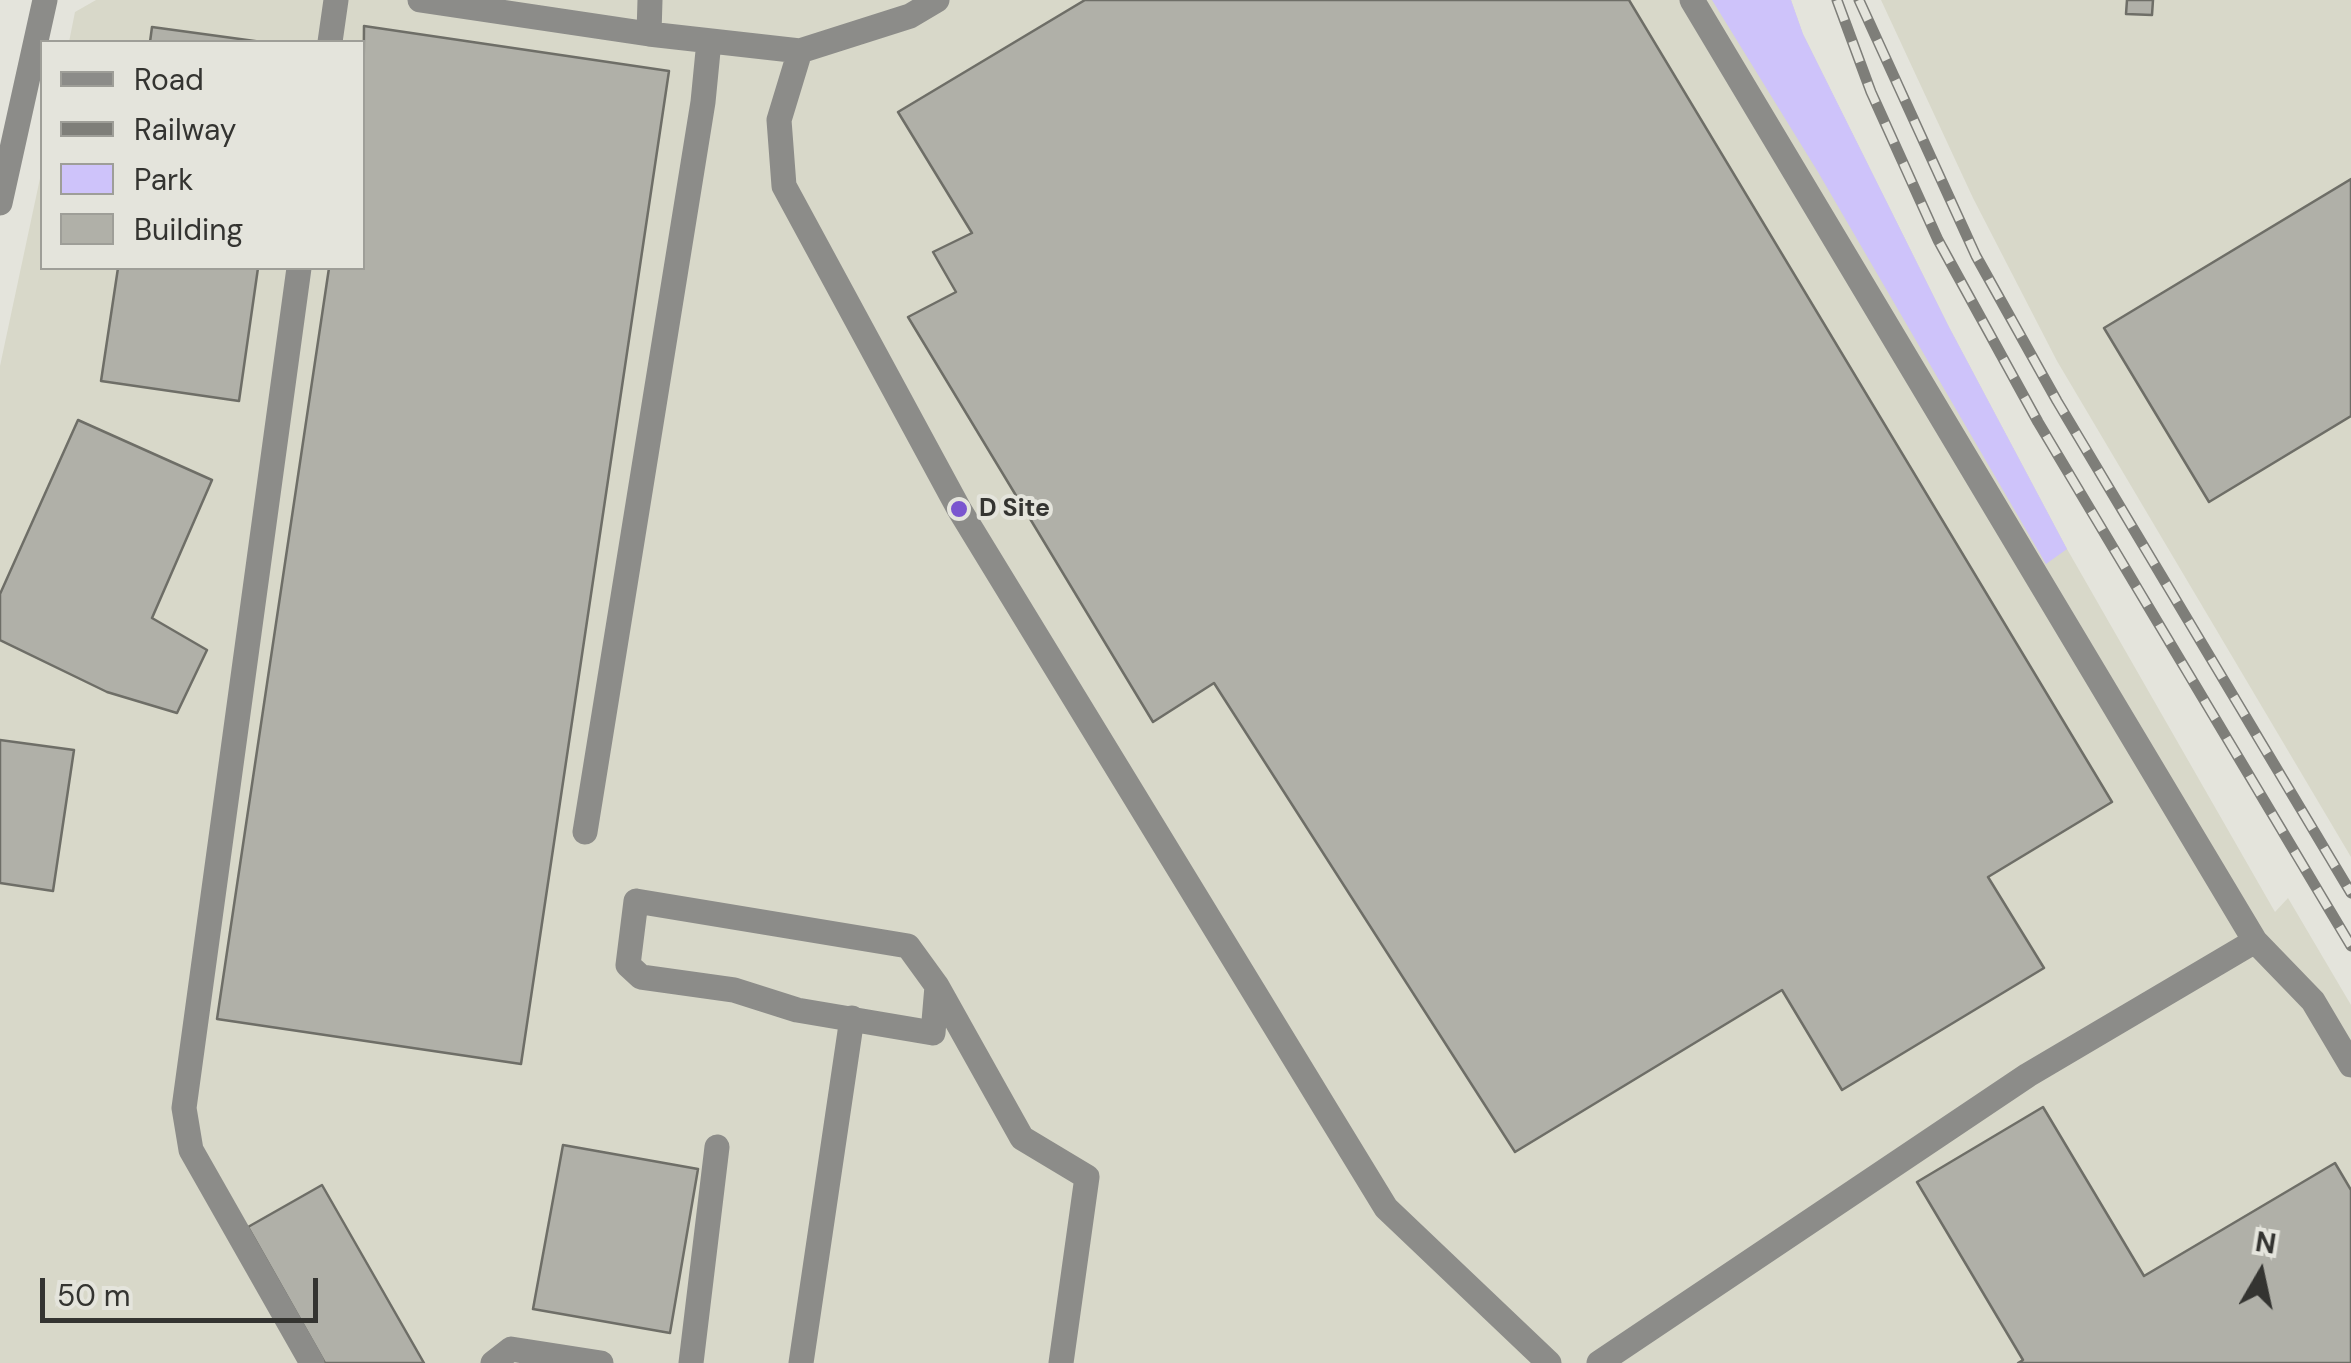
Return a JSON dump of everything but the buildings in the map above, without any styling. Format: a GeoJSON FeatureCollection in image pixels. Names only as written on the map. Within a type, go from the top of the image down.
{"type":"FeatureCollection","features":[{"type":"Feature","properties":{"kind":"street"},"geometry":{"type":"LineString","coordinates":[[0,203],[46,0]]}},
{"type":"Feature","properties":{"kind":"street"},"geometry":{"type":"LineString","coordinates":[[330,40],[336,0]]}},
{"type":"Feature","properties":{"kind":"street"},"geometry":{"type":"LineString","coordinates":[[420,0],[649,34],[800,51],[937,0]]}},
{"type":"Feature","properties":{"kind":"street"},"geometry":{"type":"LineString","coordinates":[[649,34],[650,0]]}},
{"type":"Feature","properties":{"kind":"street"},"geometry":{"type":"LineString","coordinates":[[1692,0],[2255,941],[2313,1001],[2351,1065]]}},
{"type":"Feature","properties":{"kind":"street"},"geometry":{"type":"LineString","coordinates":[[585,832],[703,102],[709,41]]}},
{"type":"Feature","properties":{"kind":"street"},"geometry":{"type":"LineString","coordinates":[[800,51],[779,120],[784,186],[959,509],[1386,1208],[1549,1363]]}},
{"type":"Feature","properties":{"kind":"street"},"geometry":{"type":"LineString","coordinates":[[299,270],[184,1108],[190,1150],[312,1363]]}},
{"type":"Feature","properties":{"kind":"street"},"geometry":{"type":"LineString","coordinates":[[937,986],[933,1032],[797,1010],[734,990],[640,977],[628,965],[636,901],[908,946],[937,986],[1022,1138],[1086,1177],[1061,1363]]}},
{"type":"Feature","properties":{"kind":"street"},"geometry":{"type":"LineString","coordinates":[[1599,1363],[2028,1075],[2255,941]]}},
{"type":"Feature","properties":{"kind":"street"},"geometry":{"type":"LineString","coordinates":[[801,1363],[852,1018]]}},
{"type":"Feature","properties":{"kind":"street"},"geometry":{"type":"LineString","coordinates":[[691,1363],[717,1147]]}},
{"type":"Feature","properties":{"kind":"street"},"geometry":{"type":"LineString","coordinates":[[493,1363],[511,1349],[601,1363]]}},
{"type":"Feature","properties":{"kind":"shaded area"},"geometry":{"type":"Polygon","coordinates":[[[96,0],[1791,0],[1803,34],[1949,327],[2067,549],[2275,912],[2288,898],[2351,1005],[2351,1363],[0,1363],[0,366],[40,178],[40,270],[365,270],[365,40],[69,40],[75,12],[96,0]]]}},
{"type":"Feature","properties":{"kind":"shaded area"},"geometry":{"type":"Polygon","coordinates":[[[1881,0],[2351,0],[2351,857],[2057,361],[1973,198],[1881,0]]]}},
{"type":"Feature","properties":{"kind":"green space"},"geometry":{"type":"Polygon","coordinates":[[[1712,0],[1791,0],[1803,34],[1949,327],[2067,549],[2046,564],[1818,172],[1712,0]]]}},
{"type":"Feature","properties":{"kind":"railway"},"geometry":{"type":"LineString","coordinates":[[1837,0],[1871,92],[1938,240],[2038,422],[2351,946]]}},
{"type":"Feature","properties":{"kind":"railway"},"geometry":{"type":"LineString","coordinates":[[1859,0],[1976,256],[2057,401],[2351,893]]}},
{"type":"Feature","properties":{"kind":"place","name":"D Site"},"geometry":{"type":"Point","coordinates":[959,509]}}]}
